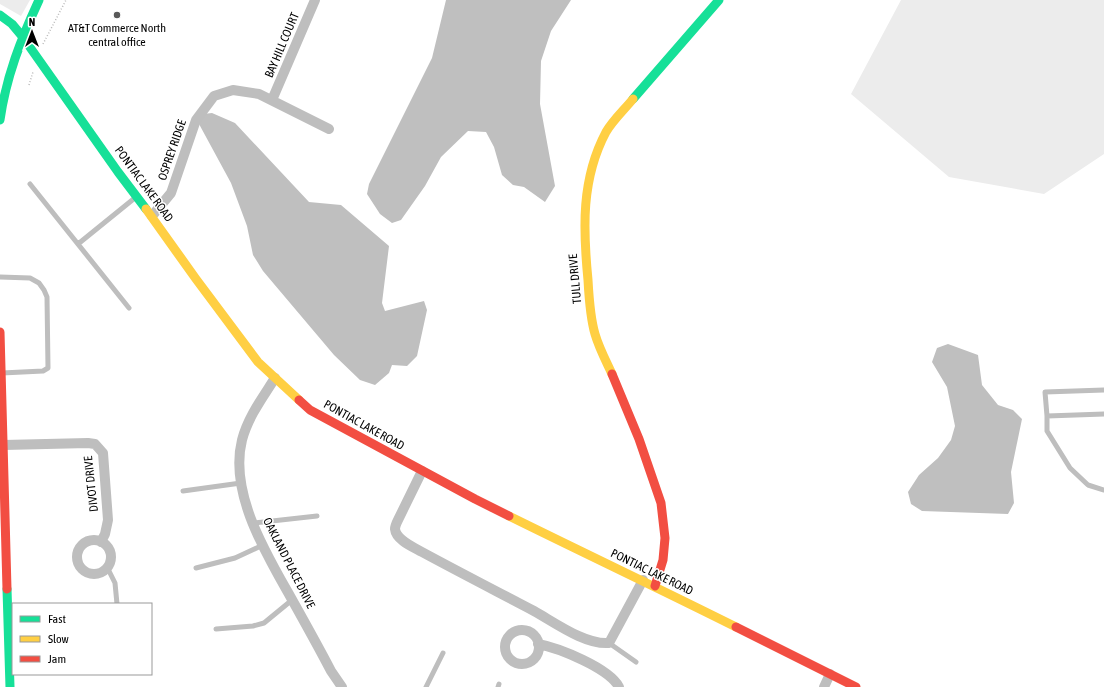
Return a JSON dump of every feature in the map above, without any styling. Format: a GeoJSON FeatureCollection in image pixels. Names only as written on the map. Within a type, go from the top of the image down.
{"type":"FeatureCollection","features":[{"type":"Feature","properties":{"kind":"street"},"geometry":{"type":"LineString","coordinates":[[0,120],[6,89],[22,36],[39,0]]}},
{"type":"Feature","properties":{"kind":"street","name":"BAY HILL COURT"},"geometry":{"type":"LineString","coordinates":[[272,100],[315,0]]}},
{"type":"Feature","properties":{"kind":"street","name":"TULL DRIVE"},"geometry":{"type":"LineString","coordinates":[[655,586],[663,560],[665,538],[661,503],[639,439],[595,334],[590,309],[584,240],[587,186],[598,148],[607,131],[646,83],[719,0]]}},
{"type":"Feature","properties":{"kind":"street","name":"PONTIAC LAKE ROAD"},"geometry":{"type":"LineString","coordinates":[[0,15],[12,24],[22,36],[152,216],[196,280],[258,362],[310,410],[475,499],[613,567],[643,580],[856,687]]}},
{"type":"Feature","properties":{"kind":"street","name":"OSPREY RIDGE"},"geometry":{"type":"LineString","coordinates":[[152,216],[171,193],[196,120],[214,96],[233,90],[259,94],[329,129]]}},
{"type":"Feature","properties":{"kind":"street"},"geometry":{"type":"LineString","coordinates":[[0,332],[10,687]]}},
{"type":"Feature","properties":{"kind":"street","name":"OAKLAND PLACE DRIVE"},"geometry":{"type":"LineString","coordinates":[[275,378],[250,418],[242,440],[240,457],[241,483],[244,497],[253,524],[263,545],[331,671],[342,687]]}},
{"type":"Feature","properties":{"kind":"street","name":"DIVOT DRIVE"},"geometry":{"type":"LineString","coordinates":[[4,445],[88,442],[95,444],[103,453],[108,520],[101,542]]}},
{"type":"Feature","properties":{"kind":"street"},"geometry":{"type":"LineString","coordinates":[[422,471],[395,528],[397,535],[404,542],[566,629],[594,642],[609,643],[643,580]]}},
{"type":"Feature","properties":{"kind":"street"},"geometry":{"type":"LineString","coordinates":[[91,540],[101,542],[107,546],[110,551],[110,562],[107,568],[97,573],[86,571],[79,563],[78,557],[81,546],[91,540]]}},
{"type":"Feature","properties":{"kind":"street"},"geometry":{"type":"LineString","coordinates":[[538,644],[567,653],[607,674],[619,687]]}},
{"type":"Feature","properties":{"kind":"street"},"geometry":{"type":"LineString","coordinates":[[824,687],[830,674]]}},
{"type":"Feature","properties":{"kind":"lane"},"geometry":{"type":"LineString","coordinates":[[30,184],[129,308]]}},
{"type":"Feature","properties":{"kind":"lane"},"geometry":{"type":"LineString","coordinates":[[78,244],[137,197]]}},
{"type":"Feature","properties":{"kind":"lane"},"geometry":{"type":"LineString","coordinates":[[0,277],[30,278],[39,283],[47,298],[48,366],[45,371],[2,373]]}},
{"type":"Feature","properties":{"kind":"lane"},"geometry":{"type":"LineString","coordinates":[[1104,390],[1045,392],[1047,432],[1070,468],[1088,485],[1104,490]]}},
{"type":"Feature","properties":{"kind":"lane"},"geometry":{"type":"LineString","coordinates":[[1047,416],[1104,414]]}},
{"type":"Feature","properties":{"kind":"lane"},"geometry":{"type":"LineString","coordinates":[[183,491],[241,483]]}},
{"type":"Feature","properties":{"kind":"lane"},"geometry":{"type":"LineString","coordinates":[[253,524],[317,516]]}},
{"type":"Feature","properties":{"kind":"lane"},"geometry":{"type":"LineString","coordinates":[[196,568],[235,558],[263,545]]}},
{"type":"Feature","properties":{"kind":"lane"},"geometry":{"type":"LineString","coordinates":[[107,568],[115,583],[117,603]]}},
{"type":"Feature","properties":{"kind":"lane"},"geometry":{"type":"LineString","coordinates":[[216,629],[253,626],[264,622],[292,600]]}},
{"type":"Feature","properties":{"kind":"lane"},"geometry":{"type":"LineString","coordinates":[[609,643],[636,662]]}},
{"type":"Feature","properties":{"kind":"lane"},"geometry":{"type":"LineString","coordinates":[[426,687],[443,653]]}},
{"type":"Feature","properties":{"kind":"path"},"geometry":{"type":"LineString","coordinates":[[40,47],[45,41],[66,0]]}},
{"type":"Feature","properties":{"kind":"shaded area"},"geometry":{"type":"Polygon","coordinates":[[[0,0],[30,0],[21,16],[0,4],[0,0]]]}},
{"type":"Feature","properties":{"kind":"shaded area"},"geometry":{"type":"Polygon","coordinates":[[[446,0],[571,0],[551,31],[541,61],[540,104],[555,186],[545,202],[524,187],[513,185],[502,175],[494,147],[486,132],[468,131],[441,157],[425,186],[401,220],[392,223],[380,214],[367,194],[369,184],[432,58],[446,0]]]}},
{"type":"Feature","properties":{"kind":"shaded area"},"geometry":{"type":"Polygon","coordinates":[[[901,0],[1104,0],[1104,154],[1044,194],[949,177],[851,94],[901,0]]]}},
{"type":"Feature","properties":{"kind":"shaded area"},"geometry":{"type":"Polygon","coordinates":[[[212,113],[235,123],[309,202],[341,205],[389,246],[382,303],[385,311],[424,301],[427,310],[417,356],[407,366],[392,365],[389,373],[375,385],[360,380],[334,355],[263,271],[253,255],[247,226],[231,183],[199,124],[203,114],[212,113]]]}},
{"type":"Feature","properties":{"kind":"shaded area"},"geometry":{"type":"Polygon","coordinates":[[[948,344],[978,355],[982,385],[998,405],[1013,410],[1022,419],[1011,472],[1014,503],[1008,514],[922,511],[911,504],[908,492],[919,475],[938,458],[951,440],[955,426],[947,387],[932,362],[937,348],[948,344]]]}},
{"type":"Feature","properties":{"kind":"traffic: fast"},"geometry":{"type":"LineString","coordinates":[[0,120],[10,73],[26,29],[39,0]]}},
{"type":"Feature","properties":{"kind":"traffic: fast"},"geometry":{"type":"LineString","coordinates":[[633,99],[719,0]]}},
{"type":"Feature","properties":{"kind":"traffic: fast"},"geometry":{"type":"LineString","coordinates":[[0,15],[12,24],[22,36],[118,172],[146,209]]}},
{"type":"Feature","properties":{"kind":"traffic: fast"},"geometry":{"type":"LineString","coordinates":[[7,589],[10,687]]}},
{"type":"Feature","properties":{"kind":"traffic: slow"},"geometry":{"type":"LineString","coordinates":[[612,374],[593,328],[589,301],[585,242],[586,204],[592,168],[606,132],[615,119],[633,99]]}},
{"type":"Feature","properties":{"kind":"traffic: slow"},"geometry":{"type":"LineString","coordinates":[[146,209],[258,362],[299,400]]}},
{"type":"Feature","properties":{"kind":"traffic: slow"},"geometry":{"type":"LineString","coordinates":[[509,516],[736,627]]}},
{"type":"Feature","properties":{"kind":"traffic: jam"},"geometry":{"type":"LineString","coordinates":[[0,332],[7,589]]}},
{"type":"Feature","properties":{"kind":"traffic: jam"},"geometry":{"type":"LineString","coordinates":[[612,374],[639,439],[661,503],[665,538],[663,560],[655,586]]}},
{"type":"Feature","properties":{"kind":"traffic: jam"},"geometry":{"type":"LineString","coordinates":[[299,400],[310,410],[509,516]]}},
{"type":"Feature","properties":{"kind":"traffic: jam"},"geometry":{"type":"LineString","coordinates":[[736,627],[856,687]]}},
{"type":"Feature","properties":{"kind":"place","name":"AT&T Commerce North central office"},"geometry":{"type":"Point","coordinates":[117,15]}}]}
